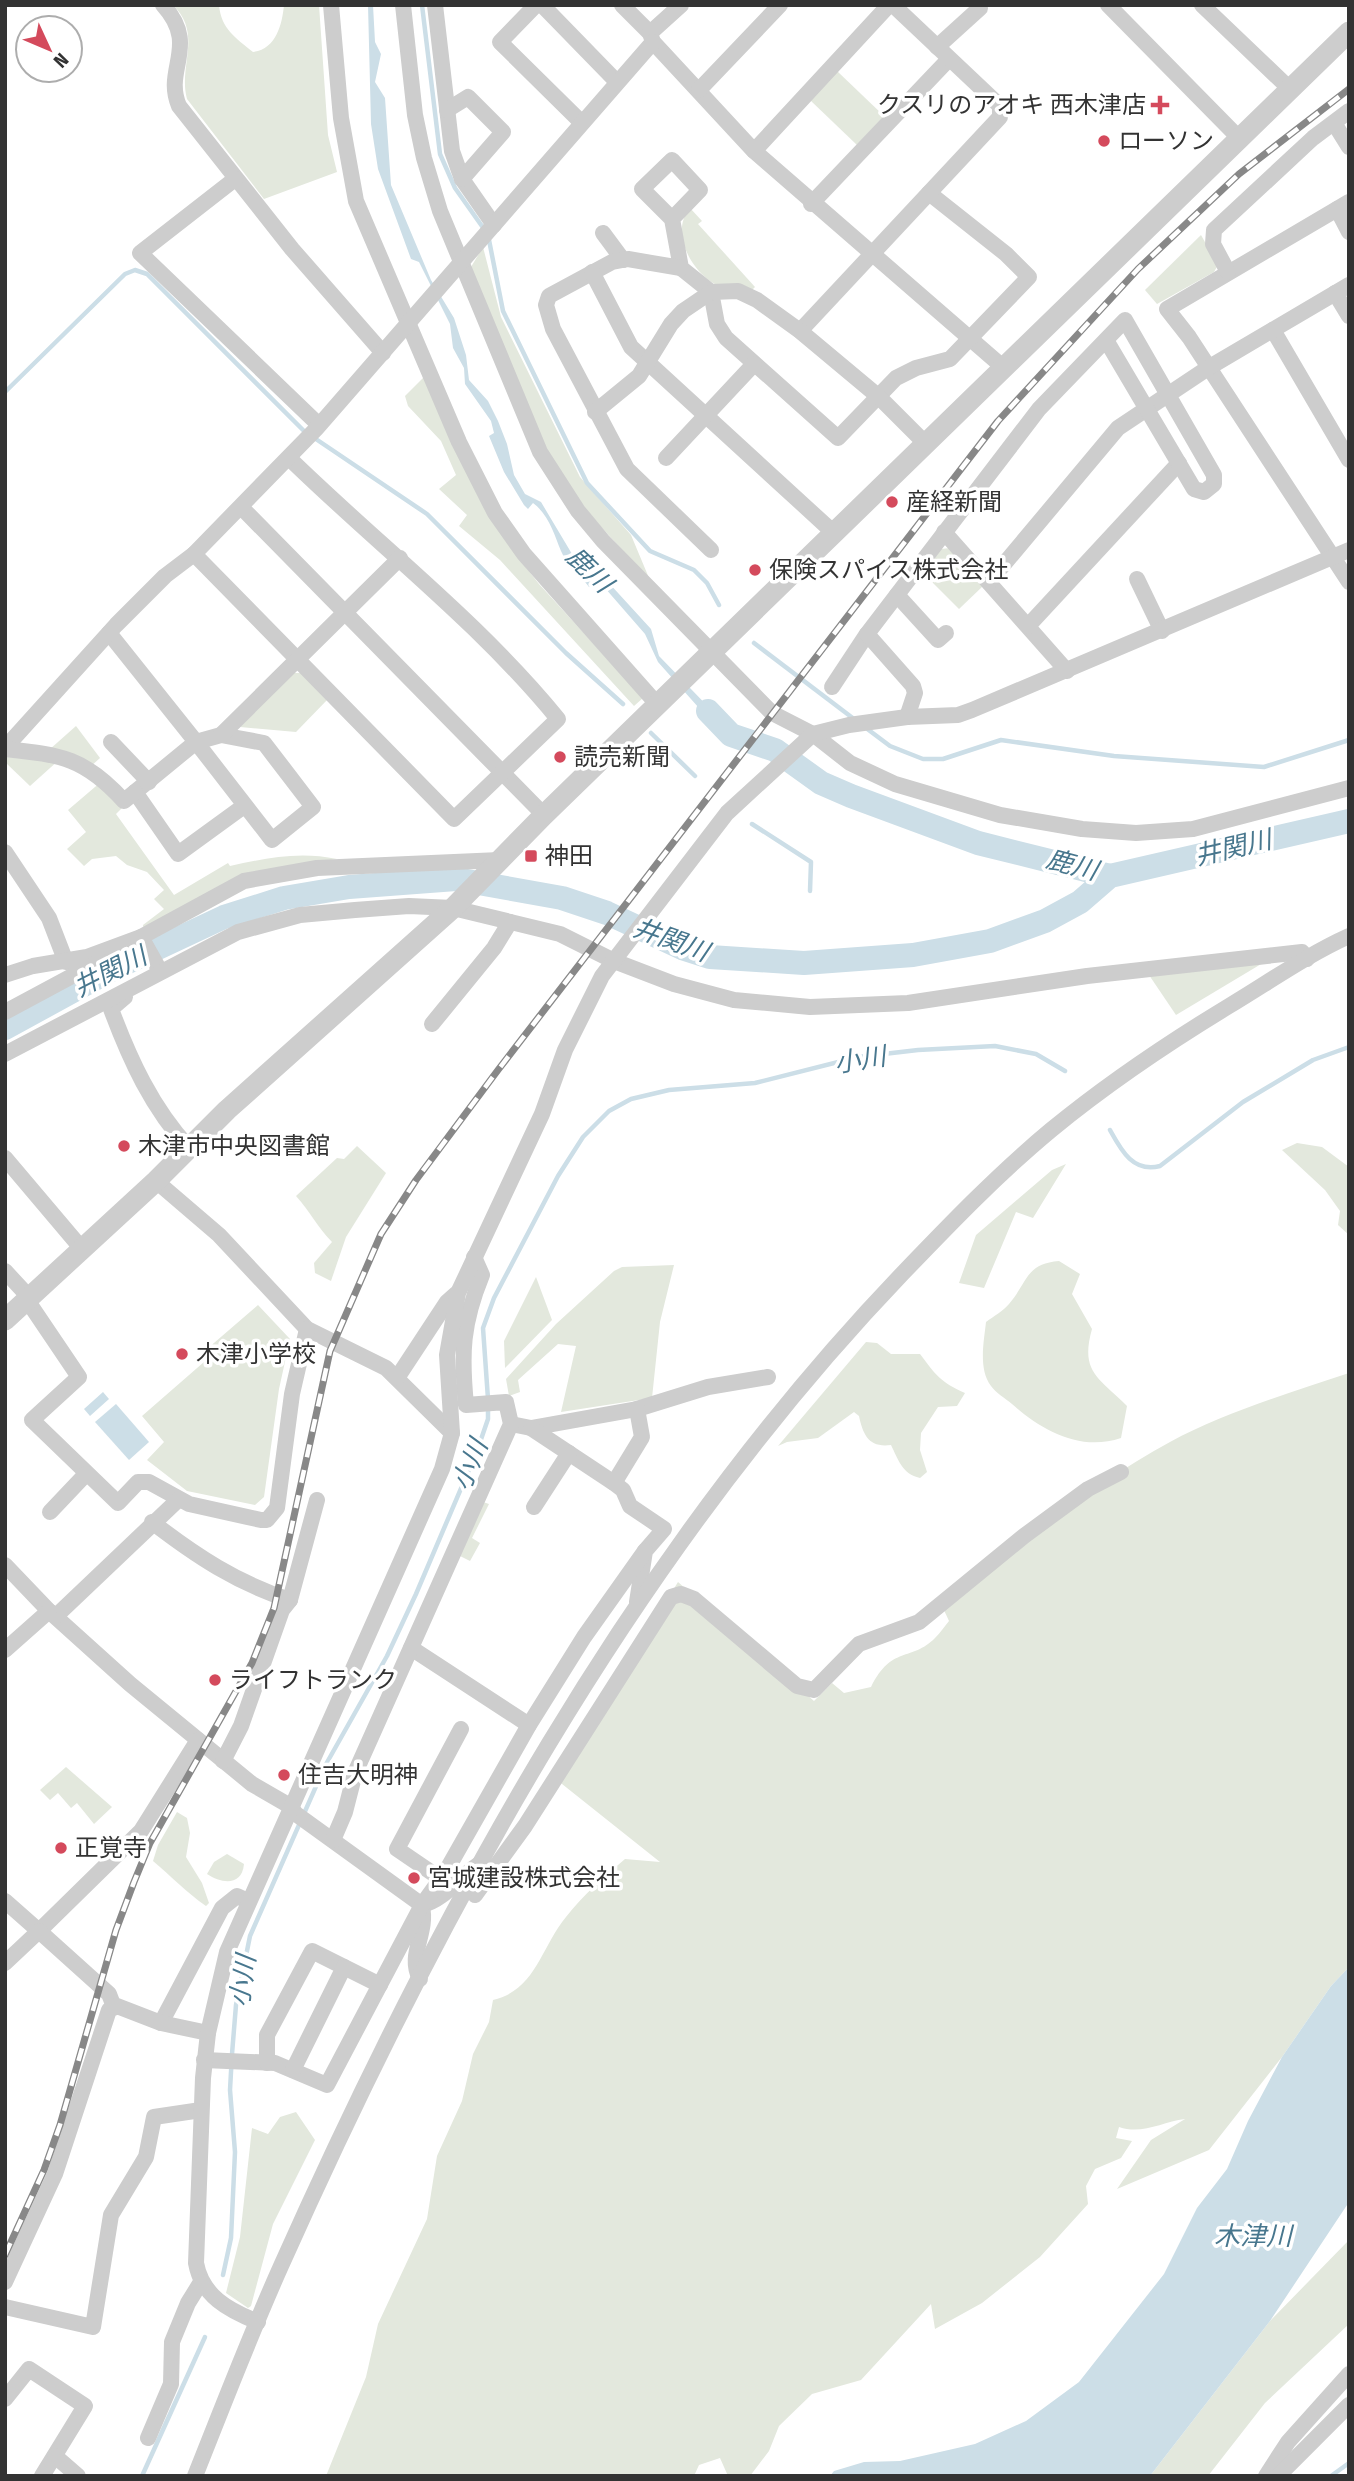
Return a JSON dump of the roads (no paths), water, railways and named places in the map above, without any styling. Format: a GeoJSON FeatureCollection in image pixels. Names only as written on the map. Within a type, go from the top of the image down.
{"type":"FeatureCollection","features":[{"type":"Feature","properties":{"kind":"street"},"geometry":{"type":"LineString","coordinates":[[163,5],[174,20],[181,51],[173,86],[176,97],[235,179],[246,187],[292,249],[383,353]]}},
{"type":"Feature","properties":{"kind":"street"},"geometry":{"type":"LineString","coordinates":[[331,5],[341,118],[356,201],[411,319],[459,442],[495,513],[524,554],[567,605],[661,701]]}},
{"type":"Feature","properties":{"kind":"street"},"geometry":{"type":"LineString","coordinates":[[403,5],[415,115],[424,158],[458,267],[540,452],[558,483],[603,541],[708,654],[772,713],[850,763],[895,784],[1000,815],[1104,831],[1164,832],[1193,829],[1349,788]]}},
{"type":"Feature","properties":{"kind":"street"},"geometry":{"type":"LineString","coordinates":[[435,5],[452,151],[462,179],[494,225]]}},
{"type":"Feature","properties":{"kind":"street"},"geometry":{"type":"LineString","coordinates":[[582,123],[500,41],[539,5],[617,82]]}},
{"type":"Feature","properties":{"kind":"street"},"geometry":{"type":"LineString","coordinates":[[622,5],[754,151],[811,204],[871,256],[888,265],[1004,368]]}},
{"type":"Feature","properties":{"kind":"street"},"geometry":{"type":"LineString","coordinates":[[5,748],[165,576],[194,554],[314,431],[402,333],[411,319],[681,5]]}},
{"type":"Feature","properties":{"kind":"street"},"geometry":{"type":"LineString","coordinates":[[699,90],[780,5]]}},
{"type":"Feature","properties":{"kind":"street"},"geometry":{"type":"LineString","coordinates":[[754,151],[891,5],[1000,106],[1000,117],[800,331]]}},
{"type":"Feature","properties":{"kind":"street"},"geometry":{"type":"LineString","coordinates":[[937,47],[979,8],[977,5]]}},
{"type":"Feature","properties":{"kind":"street"},"geometry":{"type":"LineString","coordinates":[[1108,5],[1240,138]]}},
{"type":"Feature","properties":{"kind":"street"},"geometry":{"type":"LineString","coordinates":[[1202,5],[1290,89]]}},
{"type":"Feature","properties":{"kind":"street"},"geometry":{"type":"LineString","coordinates":[[5,1320],[156,1181],[189,1147],[455,906],[708,654],[1349,32]]}},
{"type":"Feature","properties":{"kind":"street"},"geometry":{"type":"LineString","coordinates":[[811,204],[949,59]]}},
{"type":"Feature","properties":{"kind":"street"},"geometry":{"type":"LineString","coordinates":[[447,110],[468,97],[503,132],[462,179]]}},
{"type":"Feature","properties":{"kind":"street"},"geometry":{"type":"LineString","coordinates":[[1228,272],[1213,244],[1214,230],[1349,111]]}},
{"type":"Feature","properties":{"kind":"street"},"geometry":{"type":"LineString","coordinates":[[1334,123],[1349,147]]}},
{"type":"Feature","properties":{"kind":"street"},"geometry":{"type":"LineString","coordinates":[[235,179],[140,253],[314,431]]}},
{"type":"Feature","properties":{"kind":"street"},"geometry":{"type":"LineString","coordinates":[[710,550],[627,469],[553,329],[547,305],[550,296],[612,262],[623,260],[681,268],[711,292],[717,324],[726,338],[838,438],[896,378],[916,368],[950,359],[1029,277],[1006,254],[929,193]]}},
{"type":"Feature","properties":{"kind":"street"},"geometry":{"type":"LineString","coordinates":[[1349,232],[1343,205],[1167,309],[1189,337],[1349,582]]}},
{"type":"Feature","properties":{"kind":"street"},"geometry":{"type":"LineString","coordinates":[[671,219],[681,268]]}},
{"type":"Feature","properties":{"kind":"street"},"geometry":{"type":"LineString","coordinates":[[603,233],[623,260]]}},
{"type":"Feature","properties":{"kind":"street"},"geometry":{"type":"LineString","coordinates":[[592,272],[631,347],[709,415],[834,533]]}},
{"type":"Feature","properties":{"kind":"street"},"geometry":{"type":"LineString","coordinates":[[989,582],[1118,428],[1208,368],[1342,289],[1349,316]]}},
{"type":"Feature","properties":{"kind":"street"},"geometry":{"type":"LineString","coordinates":[[595,412],[630,387],[671,324],[688,306],[711,292],[737,291],[757,300],[800,331],[879,397],[926,444]]}},
{"type":"Feature","properties":{"kind":"street"},"geometry":{"type":"LineString","coordinates":[[832,687],[857,653],[867,634],[1039,410],[1125,320],[1214,475],[1213,487],[1204,492],[1194,489],[1106,340]]}},
{"type":"Feature","properties":{"kind":"street"},"geometry":{"type":"LineString","coordinates":[[1273,330],[1349,460]]}},
{"type":"Feature","properties":{"kind":"street"},"geometry":{"type":"LineString","coordinates":[[666,458],[754,365]]}},
{"type":"Feature","properties":{"kind":"street"},"geometry":{"type":"LineString","coordinates":[[194,554],[454,819],[558,719],[530,685],[400,558],[289,458]]}},
{"type":"Feature","properties":{"kind":"street"},"geometry":{"type":"LineString","coordinates":[[1028,626],[1179,463]]}},
{"type":"Feature","properties":{"kind":"street"},"geometry":{"type":"LineString","coordinates":[[242,507],[544,815]]}},
{"type":"Feature","properties":{"kind":"street"},"geometry":{"type":"LineString","coordinates":[[944,532],[1066,671]]}},
{"type":"Feature","properties":{"kind":"street"},"geometry":{"type":"LineString","coordinates":[[258,2322],[221,2304],[201,2281],[196,2263],[204,2060],[228,1952],[248,1901],[293,1810],[442,1469],[452,1433],[447,1355],[458,1293],[542,1114],[565,1049],[602,976],[727,813],[809,738],[849,725],[872,721],[907,716],[958,715],[1163,631],[1349,550]]}},
{"type":"Feature","properties":{"kind":"street"},"geometry":{"type":"LineString","coordinates":[[221,735],[400,558]]}},
{"type":"Feature","properties":{"kind":"street"},"geometry":{"type":"LineString","coordinates":[[1137,579],[1163,631]]}},
{"type":"Feature","properties":{"kind":"street"},"geometry":{"type":"LineString","coordinates":[[897,595],[938,640],[946,633]]}},
{"type":"Feature","properties":{"kind":"street"},"geometry":{"type":"LineString","coordinates":[[5,748],[63,755],[103,779],[124,801],[196,742],[221,735],[264,743],[313,807],[272,840],[196,742],[109,634]]}},
{"type":"Feature","properties":{"kind":"street"},"geometry":{"type":"LineString","coordinates":[[867,634],[913,686],[915,693],[907,716]]}},
{"type":"Feature","properties":{"kind":"street"},"geometry":{"type":"LineString","coordinates":[[111,743],[149,782]]}},
{"type":"Feature","properties":{"kind":"street"},"geometry":{"type":"LineString","coordinates":[[135,792],[178,853],[244,806]]}},
{"type":"Feature","properties":{"kind":"street"},"geometry":{"type":"LineString","coordinates":[[5,852],[49,918],[66,962]]}},
{"type":"Feature","properties":{"kind":"street"},"geometry":{"type":"LineString","coordinates":[[5,1012],[125,949],[244,881],[317,868],[493,867]]}},
{"type":"Feature","properties":{"kind":"street"},"geometry":{"type":"LineString","coordinates":[[5,1054],[160,969],[238,932],[300,915],[409,906],[455,906],[569,937],[618,956],[653,978],[734,1000],[853,1008],[908,1003],[1087,976],[1302,952],[1307,959]]}},
{"type":"Feature","properties":{"kind":"street"},"geometry":{"type":"LineString","coordinates":[[432,1024],[494,948],[510,922]]}},
{"type":"Feature","properties":{"kind":"street"},"geometry":{"type":"LineString","coordinates":[[195,2476],[258,2322],[339,2143],[420,1979],[546,1748],[635,1610],[782,1409],[865,1312],[990,1185],[1052,1129],[1104,1088],[1209,1018],[1349,936]]}},
{"type":"Feature","properties":{"kind":"street"},"geometry":{"type":"LineString","coordinates":[[5,975],[33,966],[66,962],[143,939]]}},
{"type":"Feature","properties":{"kind":"street"},"geometry":{"type":"LineString","coordinates":[[143,939],[160,969]]}},
{"type":"Feature","properties":{"kind":"street"},"geometry":{"type":"LineString","coordinates":[[160,969],[111,1009],[150,1098],[189,1147]]}},
{"type":"Feature","properties":{"kind":"street"},"geometry":{"type":"LineString","coordinates":[[5,1158],[82,1249]]}},
{"type":"Feature","properties":{"kind":"street"},"geometry":{"type":"LineString","coordinates":[[156,1181],[219,1235],[307,1329],[386,1368],[452,1433]]}},
{"type":"Feature","properties":{"kind":"street"},"geometry":{"type":"LineString","coordinates":[[328,1836],[345,1812],[355,1773],[511,1424],[506,1402],[466,1405],[461,1358],[467,1317],[482,1275],[474,1257]]}},
{"type":"Feature","properties":{"kind":"street"},"geometry":{"type":"LineString","coordinates":[[5,1271],[28,1299],[79,1377],[32,1420],[118,1503],[138,1482],[149,1482],[178,1500],[267,1520],[277,1508],[292,1394],[307,1329]]}},
{"type":"Feature","properties":{"kind":"street"},"geometry":{"type":"LineString","coordinates":[[397,1378],[447,1302],[458,1293]]}},
{"type":"Feature","properties":{"kind":"street"},"geometry":{"type":"LineString","coordinates":[[511,1424],[531,1428],[637,1409],[708,1387],[768,1377]]}},
{"type":"Feature","properties":{"kind":"street"},"geometry":{"type":"LineString","coordinates":[[614,1483],[642,1437],[637,1409]]}},
{"type":"Feature","properties":{"kind":"street"},"geometry":{"type":"LineString","coordinates":[[204,2060],[260,2063],[293,2070],[327,2085],[422,1905],[441,1879],[529,1725],[584,1637],[664,1528],[630,1506],[623,1490],[614,1483],[531,1428]]}},
{"type":"Feature","properties":{"kind":"street"},"geometry":{"type":"LineString","coordinates":[[534,1507],[569,1453]]}},
{"type":"Feature","properties":{"kind":"street"},"geometry":{"type":"LineString","coordinates":[[452,1920],[477,1892],[525,1826],[671,1597],[686,1594],[694,1599],[797,1686],[814,1690],[859,1644],[919,1622],[1024,1536],[1088,1489],[1121,1472]]}},
{"type":"Feature","properties":{"kind":"street"},"geometry":{"type":"LineString","coordinates":[[50,1512],[86,1474]]}},
{"type":"Feature","properties":{"kind":"street"},"geometry":{"type":"LineString","coordinates":[[5,1650],[53,1614],[178,1500]]}},
{"type":"Feature","properties":{"kind":"street"},"geometry":{"type":"LineString","coordinates":[[223,1761],[241,1726],[282,1610],[290,1600],[317,1500]]}},
{"type":"Feature","properties":{"kind":"street"},"geometry":{"type":"LineString","coordinates":[[152,1522],[214,1568],[255,1588],[290,1600]]}},
{"type":"Feature","properties":{"kind":"street"},"geometry":{"type":"LineString","coordinates":[[635,1610],[645,1551]]}},
{"type":"Feature","properties":{"kind":"street"},"geometry":{"type":"LineString","coordinates":[[5,1566],[130,1684],[223,1761],[422,1905],[425,1918],[414,1962],[420,1979]]}},
{"type":"Feature","properties":{"kind":"street"},"geometry":{"type":"LineString","coordinates":[[411,1648],[529,1725]]}},
{"type":"Feature","properties":{"kind":"street"},"geometry":{"type":"LineString","coordinates":[[441,1879],[397,1849],[461,1729]]}},
{"type":"Feature","properties":{"kind":"street"},"geometry":{"type":"LineString","coordinates":[[5,1963],[141,1831],[198,1740]]}},
{"type":"Feature","properties":{"kind":"street"},"geometry":{"type":"LineString","coordinates":[[422,1905],[436,1902],[462,1875],[484,1861]]}},
{"type":"Feature","properties":{"kind":"street"},"geometry":{"type":"LineString","coordinates":[[161,2023],[222,1908],[237,1896],[248,1901]]}},
{"type":"Feature","properties":{"kind":"street"},"geometry":{"type":"LineString","coordinates":[[5,1901],[109,1994],[114,2007]]}},
{"type":"Feature","properties":{"kind":"street"},"geometry":{"type":"LineString","coordinates":[[260,2063],[268,2035],[312,1951],[380,1985]]}},
{"type":"Feature","properties":{"kind":"street"},"geometry":{"type":"LineString","coordinates":[[293,2070],[344,1967]]}},
{"type":"Feature","properties":{"kind":"street"},"geometry":{"type":"LineString","coordinates":[[114,2007],[161,2023],[208,2033]]}},
{"type":"Feature","properties":{"kind":"street"},"geometry":{"type":"LineString","coordinates":[[5,2282],[55,2174],[76,2117],[108,2013],[114,2007]]}},
{"type":"Feature","properties":{"kind":"street"},"geometry":{"type":"LineString","coordinates":[[5,2307],[93,2327],[111,2215],[146,2157],[154,2117],[201,2110]]}},
{"type":"Feature","properties":{"kind":"street"},"geometry":{"type":"LineString","coordinates":[[148,2438],[171,2384],[172,2342],[188,2303],[201,2281]]}},
{"type":"Feature","properties":{"kind":"street"},"geometry":{"type":"LineString","coordinates":[[5,2399],[29,2369],[85,2406],[42,2476]]}},
{"type":"Feature","properties":{"kind":"street"},"geometry":{"type":"LineString","coordinates":[[1266,2476],[1289,2442],[1349,2374]]}},
{"type":"Feature","properties":{"kind":"street"},"geometry":{"type":"LineString","coordinates":[[1278,2476],[1349,2405]]}},
{"type":"Feature","properties":{"kind":"street"},"geometry":{"type":"LineString","coordinates":[[55,2456],[78,2476]]}},
{"type":"Feature","properties":{"kind":"water"},"geometry":{"type":"Polygon","coordinates":[[[368,5],[373,5],[375,42],[381,54],[375,82],[385,98],[391,185],[431,280],[454,318],[466,355],[469,380],[488,401],[498,421],[514,475],[525,494],[541,502],[572,554],[584,566],[597,570],[651,629],[659,656],[722,721],[731,735],[715,726],[658,662],[645,634],[598,580],[594,581],[598,588],[589,587],[570,565],[543,513],[533,503],[528,509],[524,505],[504,472],[489,436],[494,433],[491,421],[465,384],[464,368],[453,348],[450,324],[419,262],[411,259],[378,169],[371,124],[368,5]]]}},
{"type":"Feature","properties":{"kind":"water"},"geometry":{"type":"Polygon","coordinates":[[[103,1392],[109,1399],[90,1416],[84,1409],[103,1392]]]}},
{"type":"Feature","properties":{"kind":"water"},"geometry":{"type":"Polygon","coordinates":[[[116,1404],[149,1442],[129,1460],[95,1422],[116,1404]]]}},
{"type":"Feature","properties":{"kind":"water","name":"木津川"},"geometry":{"type":"Polygon","coordinates":[[[1349,1967],[1349,2202],[1270,2321],[1150,2476],[830,2476],[834,2471],[864,2462],[900,2461],[975,2444],[1026,2421],[1079,2382],[1164,2274],[1197,2208],[1227,2169],[1248,2121],[1282,2057],[1331,1986],[1349,1967]]]}},
{"type":"Feature","properties":{"kind":"waterway"},"geometry":{"type":"LineString","coordinates":[[422,5],[440,154],[455,188],[484,229]]}},
{"type":"Feature","properties":{"kind":"waterway"},"geometry":{"type":"LineString","coordinates":[[489,240],[503,311],[587,483],[650,551],[694,570],[707,583],[719,605]]}},
{"type":"Feature","properties":{"kind":"waterway"},"geometry":{"type":"LineString","coordinates":[[5,392],[125,274],[135,270],[147,274],[304,431],[427,514],[566,653],[623,704]]}},
{"type":"Feature","properties":{"kind":"waterway"},"geometry":{"type":"LineString","coordinates":[[754,643],[854,719]]}},
{"type":"Feature","properties":{"kind":"waterway","name":"鹿川"},"geometry":{"type":"LineString","coordinates":[[708,711],[731,735],[775,750],[821,783],[851,796],[978,843],[1110,876]]}},
{"type":"Feature","properties":{"kind":"waterway"},"geometry":{"type":"LineString","coordinates":[[866,728],[890,746],[923,759],[943,759],[1001,740],[1114,756],[1264,767],[1349,740]]}},
{"type":"Feature","properties":{"kind":"waterway"},"geometry":{"type":"LineString","coordinates":[[651,733],[695,776]]}},
{"type":"Feature","properties":{"kind":"waterway","name":"井関川"},"geometry":{"type":"LineString","coordinates":[[5,1028],[111,970],[224,917],[284,898],[349,887],[456,879],[562,898],[607,913],[682,948],[710,957],[804,963],[913,955],[990,941],[1045,921],[1080,902],[1110,876],[1349,821]]}},
{"type":"Feature","properties":{"kind":"waterway"},"geometry":{"type":"LineString","coordinates":[[752,824],[811,862],[810,891]]}},
{"type":"Feature","properties":{"kind":"waterway","name":"小川"},"geometry":{"type":"LineString","coordinates":[[488,1399],[483,1328],[494,1298],[558,1176],[583,1137],[609,1111],[631,1099],[669,1090],[755,1083],[858,1057],[918,1050],[995,1046],[1036,1054],[1065,1071]]}},
{"type":"Feature","properties":{"kind":"waterway","name":"小川"},"geometry":{"type":"LineString","coordinates":[[1110,1130],[1124,1152],[1135,1163],[1142,1166],[1160,1166],[1243,1102],[1313,1060],[1349,1047]]}},
{"type":"Feature","properties":{"kind":"waterway","name":"小川"},"geometry":{"type":"LineString","coordinates":[[223,2275],[231,2238],[235,2152],[230,2090],[232,2054],[236,2005],[250,1936],[325,1766],[387,1656],[416,1594],[477,1451],[488,1419],[488,1408]]}},
{"type":"Feature","properties":{"kind":"waterway","name":"小川"},"geometry":{"type":"LineString","coordinates":[[142,2476],[205,2337]]}},
{"type":"Feature","properties":{"kind":"waterway"},"geometry":{"type":"LineString","coordinates":[[1331,2476],[1349,2463]]}},
{"type":"Feature","properties":{"kind":"railway"},"geometry":{"type":"LineString","coordinates":[[5,2255],[44,2170],[60,2125],[116,1930],[150,1843],[252,1663],[274,1608],[330,1351],[381,1234],[416,1180],[498,1070],[998,421],[1138,269],[1239,174],[1349,89]]}},
{"type":"Feature","properties":{"kind":"place","name":"クスリのアオキ 西木津店"},"geometry":{"type":"Point","coordinates":[1160,105]}},
{"type":"Feature","properties":{"kind":"place","name":"ローソン"},"geometry":{"type":"Point","coordinates":[1104,141]}},
{"type":"Feature","properties":{"kind":"place","name":"産経新聞"},"geometry":{"type":"Point","coordinates":[892,502]}},
{"type":"Feature","properties":{"kind":"place","name":"保険スパイス株式会社"},"geometry":{"type":"Point","coordinates":[755,570]}},
{"type":"Feature","properties":{"kind":"place","name":"読売新聞"},"geometry":{"type":"Point","coordinates":[560,757]}},
{"type":"Feature","properties":{"kind":"place","name":"神田"},"geometry":{"type":"Point","coordinates":[531,856]}},
{"type":"Feature","properties":{"kind":"place","name":"木津市中央図書館"},"geometry":{"type":"Point","coordinates":[124,1146]}},
{"type":"Feature","properties":{"kind":"place","name":"木津小学校"},"geometry":{"type":"Point","coordinates":[182,1354]}},
{"type":"Feature","properties":{"kind":"place","name":"ライフトランク"},"geometry":{"type":"Point","coordinates":[215,1680]}},
{"type":"Feature","properties":{"kind":"place","name":"住吉大明神"},"geometry":{"type":"Point","coordinates":[284,1775]}},
{"type":"Feature","properties":{"kind":"place","name":"正覚寺"},"geometry":{"type":"Point","coordinates":[61,1848]}},
{"type":"Feature","properties":{"kind":"place","name":"宮城建設株式会社"},"geometry":{"type":"Point","coordinates":[414,1878]}}]}
